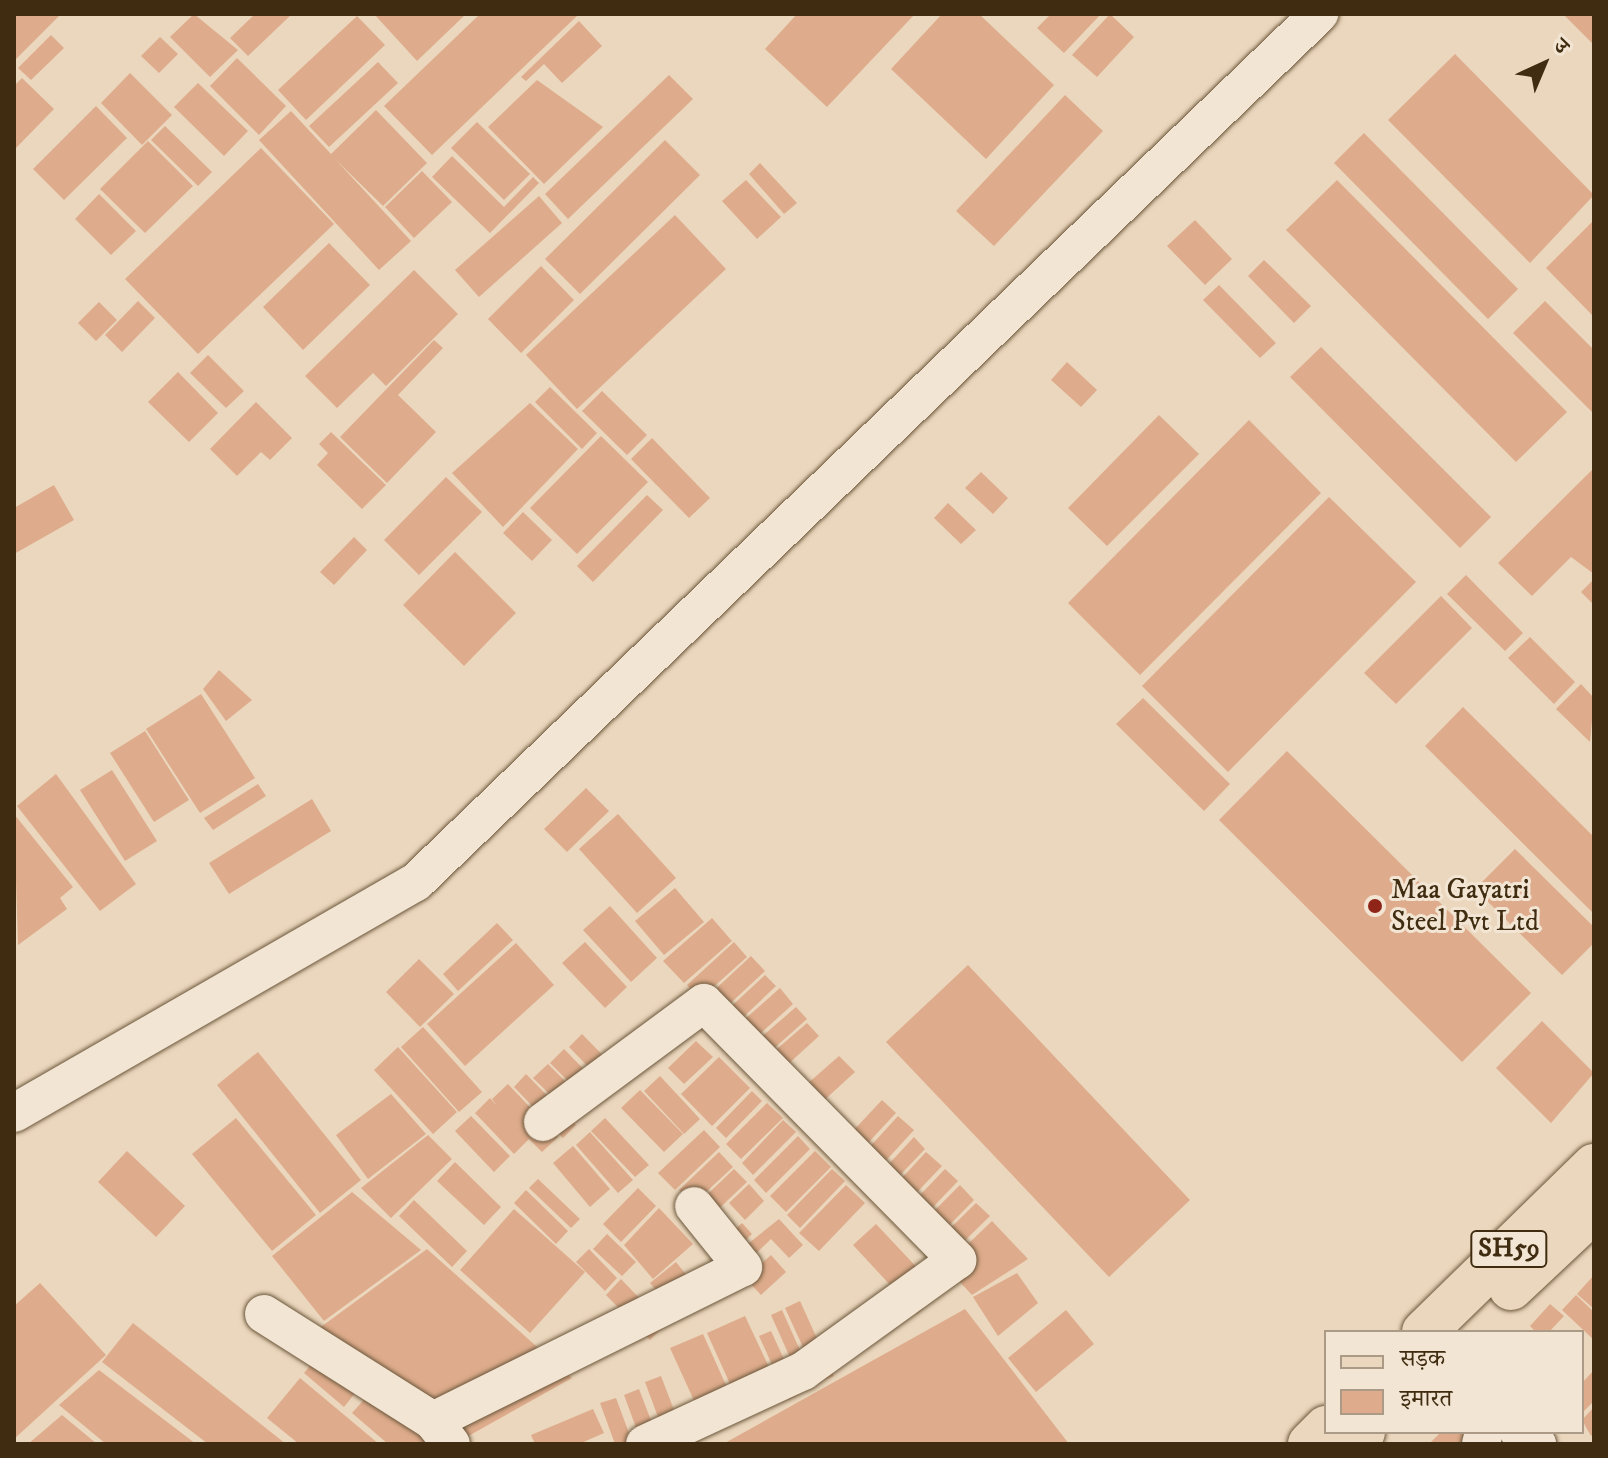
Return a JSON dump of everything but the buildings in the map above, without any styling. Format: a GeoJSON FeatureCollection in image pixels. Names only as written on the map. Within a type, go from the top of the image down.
{"type":"FeatureCollection","features":[{"type":"Feature","properties":{"kind":"main road","name":"SH59"},"geometry":{"type":"LineString","coordinates":[[1426,1330],[1594,1166]]}},
{"type":"Feature","properties":{"kind":"main road","name":"SH59"},"geometry":{"type":"LineString","coordinates":[[1466,1330],[1594,1210]]}},
{"type":"Feature","properties":{"kind":"street"},"geometry":{"type":"LineString","coordinates":[[14,1113],[416,882],[1319,14]]}},
{"type":"Feature","properties":{"kind":"street"},"geometry":{"type":"LineString","coordinates":[[543,1122],[704,1003],[957,1260],[803,1371],[645,1444]]}},
{"type":"Feature","properties":{"kind":"street"},"geometry":{"type":"LineString","coordinates":[[264,1314],[442,1433],[743,1267],[694,1206]]}},
{"type":"Feature","properties":{"kind":"place","name":"Maa Gayatri Steel Pvt Ltd"},"geometry":{"type":"Point","coordinates":[1375,906]}}]}
